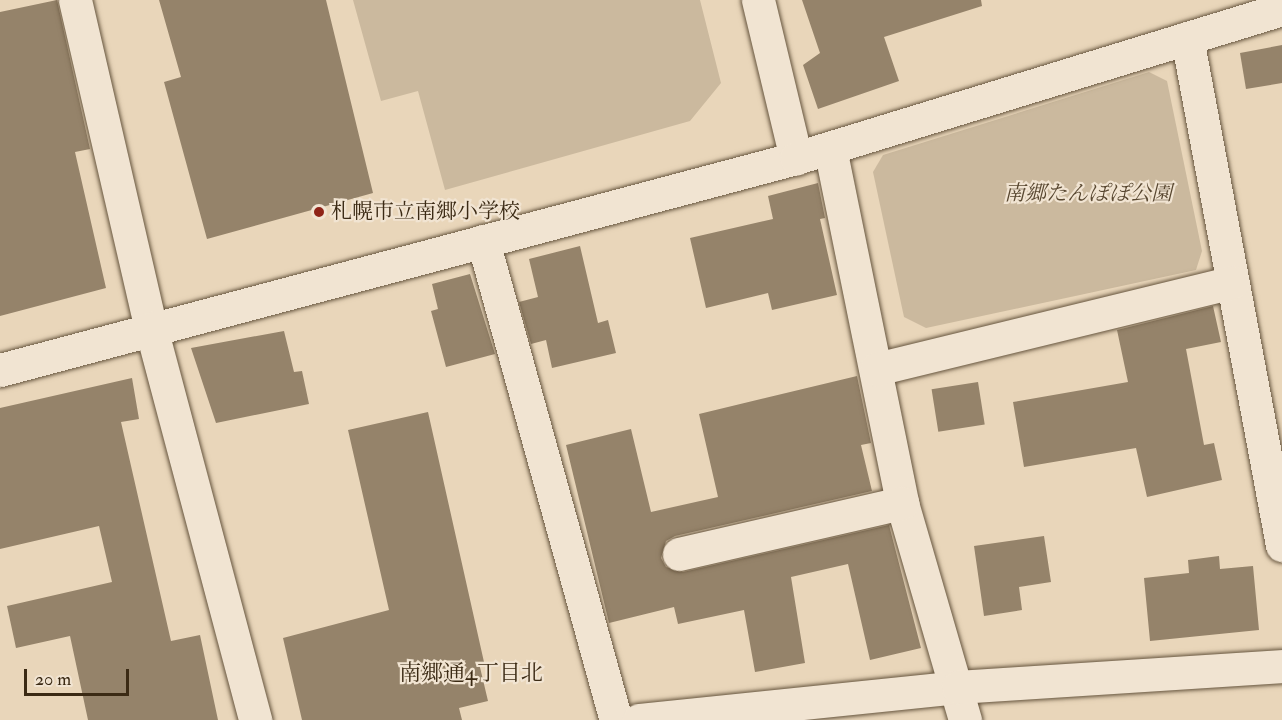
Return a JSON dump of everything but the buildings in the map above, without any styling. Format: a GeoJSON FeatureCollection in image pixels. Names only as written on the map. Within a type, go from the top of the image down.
{"type":"FeatureCollection","features":[{"type":"Feature","properties":{"kind":"street"},"geometry":{"type":"LineString","coordinates":[[75,0],[151,328],[255,720]]}},
{"type":"Feature","properties":{"kind":"street"},"geometry":{"type":"LineString","coordinates":[[758,0],[796,158]]}},
{"type":"Feature","properties":{"kind":"street"},"geometry":{"type":"LineString","coordinates":[[0,370],[796,158],[1282,9]]}},
{"type":"Feature","properties":{"kind":"street"},"geometry":{"type":"LineString","coordinates":[[1187,38],[1282,545]]}},
{"type":"Feature","properties":{"kind":"street"},"geometry":{"type":"LineString","coordinates":[[830,148],[902,502],[958,687],[965,720]]}},
{"type":"Feature","properties":{"kind":"street"},"geometry":{"type":"LineString","coordinates":[[483,241],[616,720]]}},
{"type":"Feature","properties":{"kind":"street"},"geometry":{"type":"LineString","coordinates":[[876,369],[1233,282]]}},
{"type":"Feature","properties":{"kind":"street"},"geometry":{"type":"LineString","coordinates":[[679,554],[902,502]]}},
{"type":"Feature","properties":{"kind":"street"},"geometry":{"type":"LineString","coordinates":[[639,720],[958,687],[1282,666]]}},
{"type":"Feature","properties":{"kind":"green space"},"geometry":{"type":"Polygon","coordinates":[[[353,0],[700,0],[721,83],[690,121],[445,190],[418,91],[381,101],[353,0]]]}},
{"type":"Feature","properties":{"kind":"green space","name":"南郷たんぽぽ公園"},"geometry":{"type":"Polygon","coordinates":[[[1149,72],[1167,81],[1202,251],[1196,270],[926,328],[904,317],[873,172],[883,155],[1149,72]]]}},
{"type":"Feature","properties":{"kind":"place","name":"札幌市立南郷小学校"},"geometry":{"type":"Point","coordinates":[319,212]}},
{"type":"Feature","properties":{"kind":"district","name":"南郷通4丁目北"},"geometry":{"type":"Point","coordinates":[471,674]}}]}
